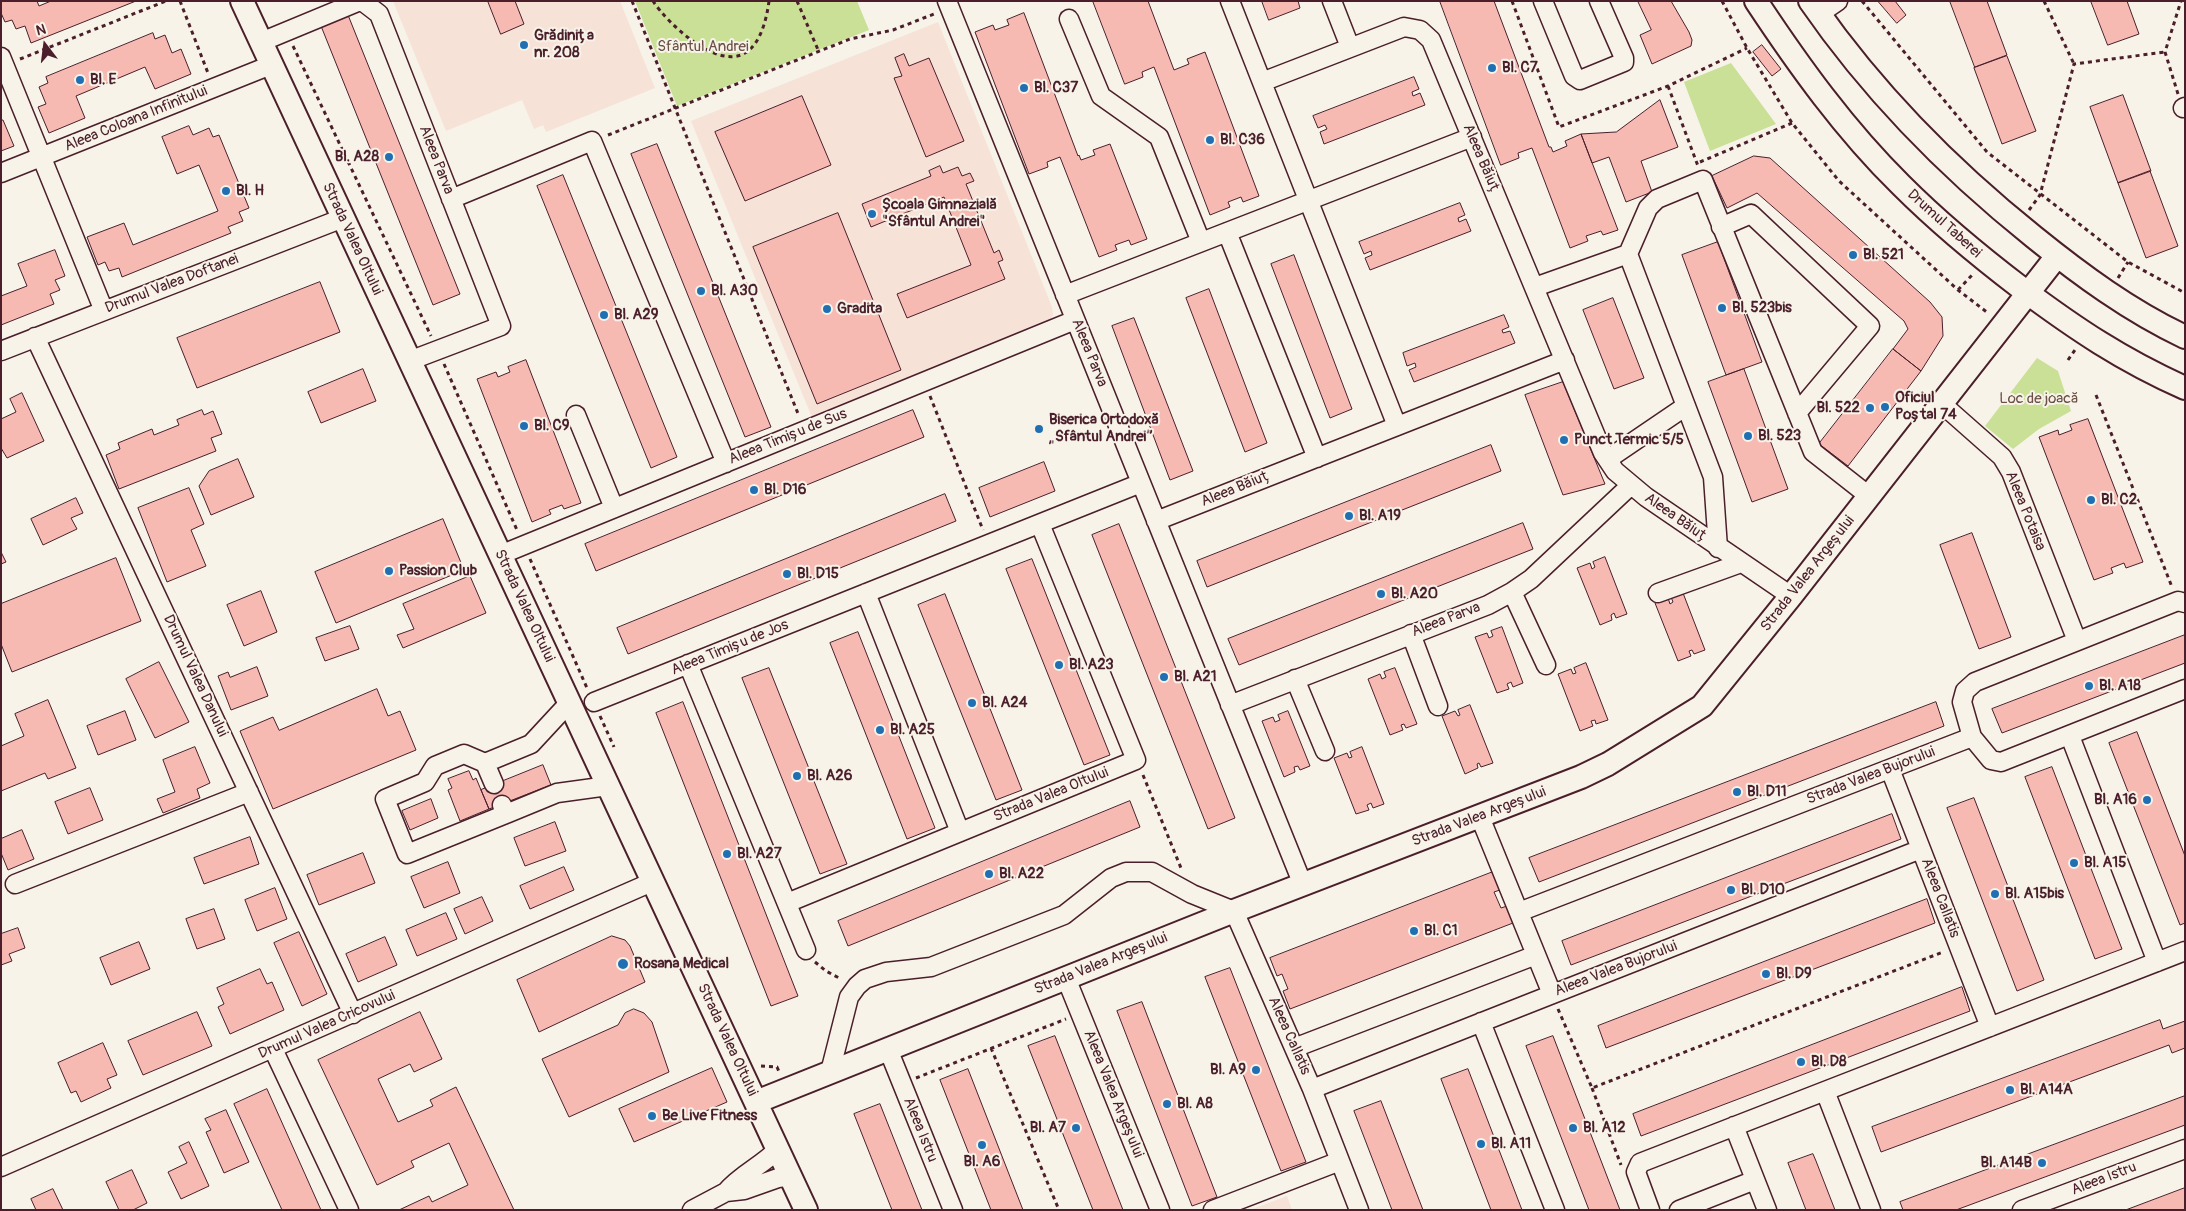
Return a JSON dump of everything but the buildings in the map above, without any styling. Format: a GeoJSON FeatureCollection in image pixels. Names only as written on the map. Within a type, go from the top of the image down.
{"type":"FeatureCollection","features":[{"type":"Feature","properties":{"kind":"main road","name":"Strada Valea Oltului"},"geometry":{"type":"LineString","coordinates":[[242,1],[806,1210]]}},
{"type":"Feature","properties":{"kind":"main road","name":"Drumul Taberei"},"geometry":{"type":"LineString","coordinates":[[1756,1],[1809,77],[1870,152],[1900,185],[1943,224],[2029,294],[2096,342],[2132,363],[2185,388]]}},
{"type":"Feature","properties":{"kind":"main road"},"geometry":{"type":"LineString","coordinates":[[1815,8],[1878,87],[1933,148],[1967,181],[2057,256],[2109,294],[2158,325],[2185,337]]}},
{"type":"Feature","properties":{"kind":"main road","name":"Strada Valea Argeșului"},"geometry":{"type":"LineString","coordinates":[[756,1102],[1234,911],[1594,772],[1690,715],[1713,694],[2057,256]]}},
{"type":"Feature","properties":{"kind":"street"},"geometry":{"type":"LineString","coordinates":[[261,42],[361,1]]}},
{"type":"Feature","properties":{"kind":"street","name":"Aleea Parva"},"geometry":{"type":"LineString","coordinates":[[361,1],[379,14],[501,326],[438,350]]}},
{"type":"Feature","properties":{"kind":"street"},"geometry":{"type":"LineString","coordinates":[[1230,1],[1310,200],[1397,426]]}},
{"type":"Feature","properties":{"kind":"street"},"geometry":{"type":"LineString","coordinates":[[1332,1],[1350,47]]}},
{"type":"Feature","properties":{"kind":"street"},"geometry":{"type":"LineString","coordinates":[[1543,1],[1576,80],[1624,62],[1600,1]]}},
{"type":"Feature","properties":{"kind":"street"},"geometry":{"type":"LineString","coordinates":[[1815,8],[1838,1]]}},
{"type":"Feature","properties":{"kind":"street","name":"Aleea Parva"},"geometry":{"type":"LineString","coordinates":[[948,5],[1303,885]]}},
{"type":"Feature","properties":{"kind":"street"},"geometry":{"type":"LineString","coordinates":[[1069,19],[1101,96],[1159,137],[1201,242]]}},
{"type":"Feature","properties":{"kind":"street","name":"Aleea Băiuț"},"geometry":{"type":"LineString","coordinates":[[1262,82],[1404,27],[1420,30],[1431,40],[1565,360],[1615,471],[1631,485],[1718,548],[1791,596]]}},
{"type":"Feature","properties":{"kind":"street"},"geometry":{"type":"LineString","coordinates":[[3,61],[104,310]]}},
{"type":"Feature","properties":{"kind":"street","name":"Aleea Coloana Infinitului"},"geometry":{"type":"LineString","coordinates":[[1,173],[271,65]]}},
{"type":"Feature","properties":{"kind":"street"},"geometry":{"type":"LineString","coordinates":[[1065,294],[1472,138]]}},
{"type":"Feature","properties":{"kind":"street"},"geometry":{"type":"LineString","coordinates":[[451,199],[592,141],[726,463]]}},
{"type":"Feature","properties":{"kind":"street"},"geometry":{"type":"LineString","coordinates":[[1718,548],[1713,477],[1628,254],[1648,208],[1657,199],[1703,180],[1813,452],[1869,496]]}},
{"type":"Feature","properties":{"kind":"street"},"geometry":{"type":"LineString","coordinates":[[1721,227],[1751,214],[1870,326],[1797,413]]}},
{"type":"Feature","properties":{"kind":"street","name":"Drumul Valea Doftanei"},"geometry":{"type":"LineString","coordinates":[[1,351],[342,218]]}},
{"type":"Feature","properties":{"kind":"street"},"geometry":{"type":"LineString","coordinates":[[1227,232],[1316,458]]}},
{"type":"Feature","properties":{"kind":"street"},"geometry":{"type":"LineString","coordinates":[[1535,287],[1628,254]]}},
{"type":"Feature","properties":{"kind":"street","name":"Aleea Timișu de Sus"},"geometry":{"type":"LineString","coordinates":[[500,555],[1075,320]]}},
{"type":"Feature","properties":{"kind":"street","name":"Drumul Valea Danului"},"geometry":{"type":"LineString","coordinates":[[35,337],[353,1014]]}},
{"type":"Feature","properties":{"kind":"street"},"geometry":{"type":"LineString","coordinates":[[409,361],[438,350]]}},
{"type":"Feature","properties":{"kind":"street","name":"Aleea Băiuț"},"geometry":{"type":"LineString","coordinates":[[1156,521],[1565,360]]}},
{"type":"Feature","properties":{"kind":"street","name":"Aleea Potaisa"},"geometry":{"type":"LineString","coordinates":[[1942,404],[2002,457],[2011,472],[2077,641]]}},
{"type":"Feature","properties":{"kind":"street"},"geometry":{"type":"LineString","coordinates":[[1608,459],[1686,406]]}},
{"type":"Feature","properties":{"kind":"street"},"geometry":{"type":"LineString","coordinates":[[576,415],[614,508]]}},
{"type":"Feature","properties":{"kind":"street","name":"Aleea Timișu de Jos"},"geometry":{"type":"LineString","coordinates":[[594,702],[1141,484]]}},
{"type":"Feature","properties":{"kind":"street","name":"Aleea Parva"},"geometry":{"type":"LineString","coordinates":[[1230,705],[1488,605],[1512,592],[1531,579],[1631,485]]}},
{"type":"Feature","properties":{"kind":"street"},"geometry":{"type":"LineString","coordinates":[[1040,524],[1136,760]]}},
{"type":"Feature","properties":{"kind":"street"},"geometry":{"type":"LineString","coordinates":[[1658,593],[1740,562]]}},
{"type":"Feature","properties":{"kind":"street"},"geometry":{"type":"LineString","coordinates":[[1512,592],[1546,665]]}},
{"type":"Feature","properties":{"kind":"street"},"geometry":{"type":"LineString","coordinates":[[866,594],[960,832]]}},
{"type":"Feature","properties":{"kind":"street"},"geometry":{"type":"LineString","coordinates":[[2181,602],[1975,682],[1966,691],[1962,702],[1972,737],[1991,760],[2001,762],[2185,689]]}},
{"type":"Feature","properties":{"kind":"street"},"geometry":{"type":"LineString","coordinates":[[1411,634],[1438,706]]}},
{"type":"Feature","properties":{"kind":"street"},"geometry":{"type":"LineString","coordinates":[[688,664],[806,950]]}},
{"type":"Feature","properties":{"kind":"street"},"geometry":{"type":"LineString","coordinates":[[1295,679],[1325,751]]}},
{"type":"Feature","properties":{"kind":"street"},"geometry":{"type":"LineString","coordinates":[[485,763],[531,744],[569,703]]}},
{"type":"Feature","properties":{"kind":"street"},"geometry":{"type":"LineString","coordinates":[[2070,736],[2157,962]]}},
{"type":"Feature","properties":{"kind":"street","name":"Strada Valea Bujorului"},"geometry":{"type":"LineString","coordinates":[[1519,912],[1972,737]]}},
{"type":"Feature","properties":{"kind":"street"},"geometry":{"type":"LineString","coordinates":[[494,784],[485,763],[464,754],[435,766],[425,782],[385,799],[407,854],[504,809],[557,793],[608,786]]}},
{"type":"Feature","properties":{"kind":"street","name":"Strada Valea Oltului"},"geometry":{"type":"LineString","coordinates":[[787,903],[1136,760]]}},
{"type":"Feature","properties":{"kind":"street","name":"Aleea Callatis"},"geometry":{"type":"LineString","coordinates":[[1890,769],[1990,1027]]}},
{"type":"Feature","properties":{"kind":"street"},"geometry":{"type":"LineString","coordinates":[[15,884],[249,792]]}},
{"type":"Feature","properties":{"kind":"street"},"geometry":{"type":"LineString","coordinates":[[1480,817],[1552,994]]}},
{"type":"Feature","properties":{"kind":"street","name":"Aleea Valea Bujorului"},"geometry":{"type":"LineString","coordinates":[[1312,1089],[1921,849]]}},
{"type":"Feature","properties":{"kind":"street"},"geometry":{"type":"LineString","coordinates":[[830,1072],[849,997],[865,978],[875,974],[931,967],[1064,915],[1111,878],[1126,872],[1152,872],[1192,894],[1234,911]]}},
{"type":"Feature","properties":{"kind":"street","name":"Drumul Valea Cricovului"},"geometry":{"type":"LineString","coordinates":[[1,1167],[652,882]]}},
{"type":"Feature","properties":{"kind":"street","name":"Aleea Callatis"},"geometry":{"type":"LineString","coordinates":[[1234,911],[1312,1089],[1359,1210]]}},
{"type":"Feature","properties":{"kind":"street"},"geometry":{"type":"LineString","coordinates":[[1650,1210],[1636,1172],[1640,1163],[2185,951]]}},
{"type":"Feature","properties":{"kind":"street"},"geometry":{"type":"LineString","coordinates":[[1294,1048],[1536,955]]}},
{"type":"Feature","properties":{"kind":"street","name":"Aleea Valea Argeșului"},"geometry":{"type":"LineString","coordinates":[[1066,978],[1160,1210]]}},
{"type":"Feature","properties":{"kind":"street"},"geometry":{"type":"LineString","coordinates":[[1481,1022],[1555,1210]]}},
{"type":"Feature","properties":{"kind":"street"},"geometry":{"type":"LineString","coordinates":[[273,1049],[348,1210]]}},
{"type":"Feature","properties":{"kind":"street","name":"Aleea Istru"},"geometry":{"type":"LineString","coordinates":[[888,1049],[953,1210]]}},
{"type":"Feature","properties":{"kind":"street"},"geometry":{"type":"LineString","coordinates":[[1824,1091],[1871,1210]]}},
{"type":"Feature","properties":{"kind":"street"},"geometry":{"type":"LineString","coordinates":[[1734,1126],[1767,1210]]}},
{"type":"Feature","properties":{"kind":"street","name":"Aleea Istru"},"geometry":{"type":"LineString","coordinates":[[2022,1210],[2185,1148]]}},
{"type":"Feature","properties":{"kind":"street"},"geometry":{"type":"LineString","coordinates":[[726,1192],[734,1182],[769,1159],[778,1149]]}},
{"type":"Feature","properties":{"kind":"street"},"geometry":{"type":"LineString","coordinates":[[1213,1210],[1340,1161]]}},
{"type":"Feature","properties":{"kind":"street"},"geometry":{"type":"LineString","coordinates":[[692,1210],[726,1192],[744,1190],[778,1178],[791,1176]]}},
{"type":"Feature","properties":{"kind":"street"},"geometry":{"type":"LineString","coordinates":[[1679,1210],[1755,1180]]}},
{"type":"Feature","properties":{"kind":"path"},"geometry":{"type":"LineString","coordinates":[[3,61],[166,1]]}},
{"type":"Feature","properties":{"kind":"path"},"geometry":{"type":"LineString","coordinates":[[180,1],[214,88]]}},
{"type":"Feature","properties":{"kind":"path"},"geometry":{"type":"LineString","coordinates":[[632,1],[804,431]]}},
{"type":"Feature","properties":{"kind":"path"},"geometry":{"type":"LineString","coordinates":[[653,1],[669,20],[704,48],[722,56],[736,56],[747,53],[753,46],[761,31],[769,1]]}},
{"type":"Feature","properties":{"kind":"path"},"geometry":{"type":"LineString","coordinates":[[797,1],[819,52]]}},
{"type":"Feature","properties":{"kind":"path"},"geometry":{"type":"LineString","coordinates":[[1722,1],[1747,48],[1792,123],[1839,181],[1958,290],[1991,316]]}},
{"type":"Feature","properties":{"kind":"path"},"geometry":{"type":"LineString","coordinates":[[1862,1],[1987,152],[2128,262],[2185,293]]}},
{"type":"Feature","properties":{"kind":"path"},"geometry":{"type":"LineString","coordinates":[[2025,214],[2040,195],[2074,64],[2044,1]]}},
{"type":"Feature","properties":{"kind":"path"},"geometry":{"type":"LineString","coordinates":[[2181,1],[2165,52],[2184,107]]}},
{"type":"Feature","properties":{"kind":"path"},"geometry":{"type":"LineString","coordinates":[[592,141],[850,39],[892,30],[948,5]]}},
{"type":"Feature","properties":{"kind":"path"},"geometry":{"type":"LineString","coordinates":[[286,32],[438,350],[524,545]]}},
{"type":"Feature","properties":{"kind":"path"},"geometry":{"type":"LineString","coordinates":[[2074,64],[2165,52]]}},
{"type":"Feature","properties":{"kind":"path"},"geometry":{"type":"LineString","coordinates":[[1668,86],[1703,180]]}},
{"type":"Feature","properties":{"kind":"path"},"geometry":{"type":"LineString","coordinates":[[1697,164],[1792,123]]}},
{"type":"Feature","properties":{"kind":"path"},"geometry":{"type":"LineString","coordinates":[[2116,283],[2128,262]]}},
{"type":"Feature","properties":{"kind":"path"},"geometry":{"type":"LineString","coordinates":[[1958,290],[1976,270]]}},
{"type":"Feature","properties":{"kind":"path"},"geometry":{"type":"LineString","coordinates":[[2068,360],[2075,350]]}},
{"type":"Feature","properties":{"kind":"path"},"geometry":{"type":"LineString","coordinates":[[924,382],[989,544]]}},
{"type":"Feature","properties":{"kind":"path"},"geometry":{"type":"LineString","coordinates":[[2096,395],[2181,602]]}},
{"type":"Feature","properties":{"kind":"path"},"geometry":{"type":"LineString","coordinates":[[1136,760],[1192,894]]}},
{"type":"Feature","properties":{"kind":"path"},"geometry":{"type":"LineString","coordinates":[[1592,1088],[1958,946]]}},
{"type":"Feature","properties":{"kind":"path"},"geometry":{"type":"LineString","coordinates":[[806,950],[826,971],[857,986]]}},
{"type":"Feature","properties":{"kind":"path"},"geometry":{"type":"LineString","coordinates":[[1552,994],[1592,1088],[1624,1172]]}},
{"type":"Feature","properties":{"kind":"path"},"geometry":{"type":"LineString","coordinates":[[902,1084],[1081,1013]]}},
{"type":"Feature","properties":{"kind":"path"},"geometry":{"type":"LineString","coordinates":[[991,1048],[1059,1210]]}},
{"type":"Feature","properties":{"kind":"shaded area","name":"Grădinița nr. 208"},"geometry":{"type":"Polygon","coordinates":[[[393,1],[620,1],[655,88],[546,132],[543,125],[534,129],[522,100],[446,131],[393,1]]]}},
{"type":"Feature","properties":{"kind":"shaded area","name":"Școala Gimnazială \"Sfântul Andrei\""},"geometry":{"type":"Polygon","coordinates":[[[938,22],[1052,307],[1053,315],[1046,325],[813,420],[691,121],[938,22]]]}},
{"type":"Feature","properties":{"kind":"shaded area"},"geometry":{"type":"Polygon","coordinates":[[[1287,1196],[1292,1210],[1250,1210],[1287,1196]]]}},
{"type":"Feature","properties":{"kind":"green space","name":"Sfântul Andrei"},"geometry":{"type":"Polygon","coordinates":[[[635,1],[857,1],[869,30],[677,106],[635,1]]]}},
{"type":"Feature","properties":{"kind":"green space"},"geometry":{"type":"Polygon","coordinates":[[[1731,63],[1776,124],[1710,151],[1684,82],[1731,63]]]}},
{"type":"Feature","properties":{"kind":"green space","name":"Loc de joacă"},"geometry":{"type":"Polygon","coordinates":[[[2037,358],[2058,371],[2071,411],[2039,429],[2013,449],[1985,426],[2037,358]]]}},
{"type":"Feature","properties":{"kind":"place","name":"Grădinița nr. 208"},"geometry":{"type":"Point","coordinates":[524,45]}},
{"type":"Feature","properties":{"kind":"place","name":"Bl. C7"},"geometry":{"type":"Point","coordinates":[1492,68]}},
{"type":"Feature","properties":{"kind":"place","name":"Bl. E"},"geometry":{"type":"Point","coordinates":[80,80]}},
{"type":"Feature","properties":{"kind":"place","name":"Bl. C37"},"geometry":{"type":"Point","coordinates":[1024,88]}},
{"type":"Feature","properties":{"kind":"place","name":"Bl. C36"},"geometry":{"type":"Point","coordinates":[1210,140]}},
{"type":"Feature","properties":{"kind":"place","name":"Bl. A28"},"geometry":{"type":"Point","coordinates":[389,157]}},
{"type":"Feature","properties":{"kind":"place","name":"Bl. H"},"geometry":{"type":"Point","coordinates":[226,191]}},
{"type":"Feature","properties":{"kind":"place","name":"Școala Gimnazială \"Sfântul Andrei\""},"geometry":{"type":"Point","coordinates":[872,214]}},
{"type":"Feature","properties":{"kind":"place","name":"Bl. 521"},"geometry":{"type":"Point","coordinates":[1853,255]}},
{"type":"Feature","properties":{"kind":"place","name":"Bl. A30"},"geometry":{"type":"Point","coordinates":[701,291]}},
{"type":"Feature","properties":{"kind":"place","name":"Bl. 523bis"},"geometry":{"type":"Point","coordinates":[1722,308]}},
{"type":"Feature","properties":{"kind":"place","name":"Gradita"},"geometry":{"type":"Point","coordinates":[827,309]}},
{"type":"Feature","properties":{"kind":"place","name":"Bl. A29"},"geometry":{"type":"Point","coordinates":[604,315]}},
{"type":"Feature","properties":{"kind":"place","name":"Oficiul Poștal 74"},"geometry":{"type":"Point","coordinates":[1885,407]}},
{"type":"Feature","properties":{"kind":"place","name":"Bl. 522"},"geometry":{"type":"Point","coordinates":[1870,408]}},
{"type":"Feature","properties":{"kind":"place","name":"Bl. C9"},"geometry":{"type":"Point","coordinates":[524,426]}},
{"type":"Feature","properties":{"kind":"place","name":"Biserica Ortodoxă „Sfântul Andrei”"},"geometry":{"type":"Point","coordinates":[1039,429]}},
{"type":"Feature","properties":{"kind":"place","name":"Bl. 523"},"geometry":{"type":"Point","coordinates":[1748,436]}},
{"type":"Feature","properties":{"kind":"place","name":"Punct Termic 5/5"},"geometry":{"type":"Point","coordinates":[1564,440]}},
{"type":"Feature","properties":{"kind":"place","name":"Bl. D16"},"geometry":{"type":"Point","coordinates":[754,490]}},
{"type":"Feature","properties":{"kind":"place","name":"Bl. C2"},"geometry":{"type":"Point","coordinates":[2091,500]}},
{"type":"Feature","properties":{"kind":"place","name":"Bl. A19"},"geometry":{"type":"Point","coordinates":[1349,516]}},
{"type":"Feature","properties":{"kind":"place","name":"Passion Club"},"geometry":{"type":"Point","coordinates":[389,571]}},
{"type":"Feature","properties":{"kind":"place","name":"Bl. D15"},"geometry":{"type":"Point","coordinates":[787,574]}},
{"type":"Feature","properties":{"kind":"place","name":"Bl. A20"},"geometry":{"type":"Point","coordinates":[1381,594]}},
{"type":"Feature","properties":{"kind":"place","name":"Bl. A23"},"geometry":{"type":"Point","coordinates":[1059,665]}},
{"type":"Feature","properties":{"kind":"place","name":"Bl. A21"},"geometry":{"type":"Point","coordinates":[1164,677]}},
{"type":"Feature","properties":{"kind":"place","name":"Bl. A18"},"geometry":{"type":"Point","coordinates":[2089,686]}},
{"type":"Feature","properties":{"kind":"place","name":"Bl. A24"},"geometry":{"type":"Point","coordinates":[972,703]}},
{"type":"Feature","properties":{"kind":"place","name":"Bl. A25"},"geometry":{"type":"Point","coordinates":[880,730]}},
{"type":"Feature","properties":{"kind":"place","name":"Bl. A26"},"geometry":{"type":"Point","coordinates":[797,776]}},
{"type":"Feature","properties":{"kind":"place","name":"Bl. D11"},"geometry":{"type":"Point","coordinates":[1737,792]}},
{"type":"Feature","properties":{"kind":"place","name":"Bl. A16"},"geometry":{"type":"Point","coordinates":[2147,800]}},
{"type":"Feature","properties":{"kind":"place","name":"Bl. A27"},"geometry":{"type":"Point","coordinates":[727,854]}},
{"type":"Feature","properties":{"kind":"place","name":"Bl. A15"},"geometry":{"type":"Point","coordinates":[2074,863]}},
{"type":"Feature","properties":{"kind":"place","name":"Bl. A22"},"geometry":{"type":"Point","coordinates":[989,874]}},
{"type":"Feature","properties":{"kind":"place","name":"Bl. D10"},"geometry":{"type":"Point","coordinates":[1731,890]}},
{"type":"Feature","properties":{"kind":"place","name":"Bl. A15bis"},"geometry":{"type":"Point","coordinates":[1995,894]}},
{"type":"Feature","properties":{"kind":"place","name":"Bl. C1"},"geometry":{"type":"Point","coordinates":[1414,931]}},
{"type":"Feature","properties":{"kind":"place","name":"Rosana Medical"},"geometry":{"type":"Point","coordinates":[623,964]}},
{"type":"Feature","properties":{"kind":"place","name":"Bl. D9"},"geometry":{"type":"Point","coordinates":[1766,974]}},
{"type":"Feature","properties":{"kind":"place","name":"Bl. D8"},"geometry":{"type":"Point","coordinates":[1801,1062]}},
{"type":"Feature","properties":{"kind":"place","name":"Bl. A9"},"geometry":{"type":"Point","coordinates":[1256,1070]}},
{"type":"Feature","properties":{"kind":"place","name":"Bl. A14A"},"geometry":{"type":"Point","coordinates":[2010,1090]}},
{"type":"Feature","properties":{"kind":"place","name":"Bl. A8"},"geometry":{"type":"Point","coordinates":[1167,1104]}},
{"type":"Feature","properties":{"kind":"place","name":"Be Live Fitness"},"geometry":{"type":"Point","coordinates":[652,1116]}},
{"type":"Feature","properties":{"kind":"place","name":"Bl. A7"},"geometry":{"type":"Point","coordinates":[1076,1128]}},
{"type":"Feature","properties":{"kind":"place","name":"Bl. A12"},"geometry":{"type":"Point","coordinates":[1573,1128]}},
{"type":"Feature","properties":{"kind":"place","name":"Bl. A11"},"geometry":{"type":"Point","coordinates":[1481,1144]}},
{"type":"Feature","properties":{"kind":"place","name":"Bl. A6"},"geometry":{"type":"Point","coordinates":[982,1145]}},
{"type":"Feature","properties":{"kind":"place","name":"Bl. A14B"},"geometry":{"type":"Point","coordinates":[2042,1163]}}]}
